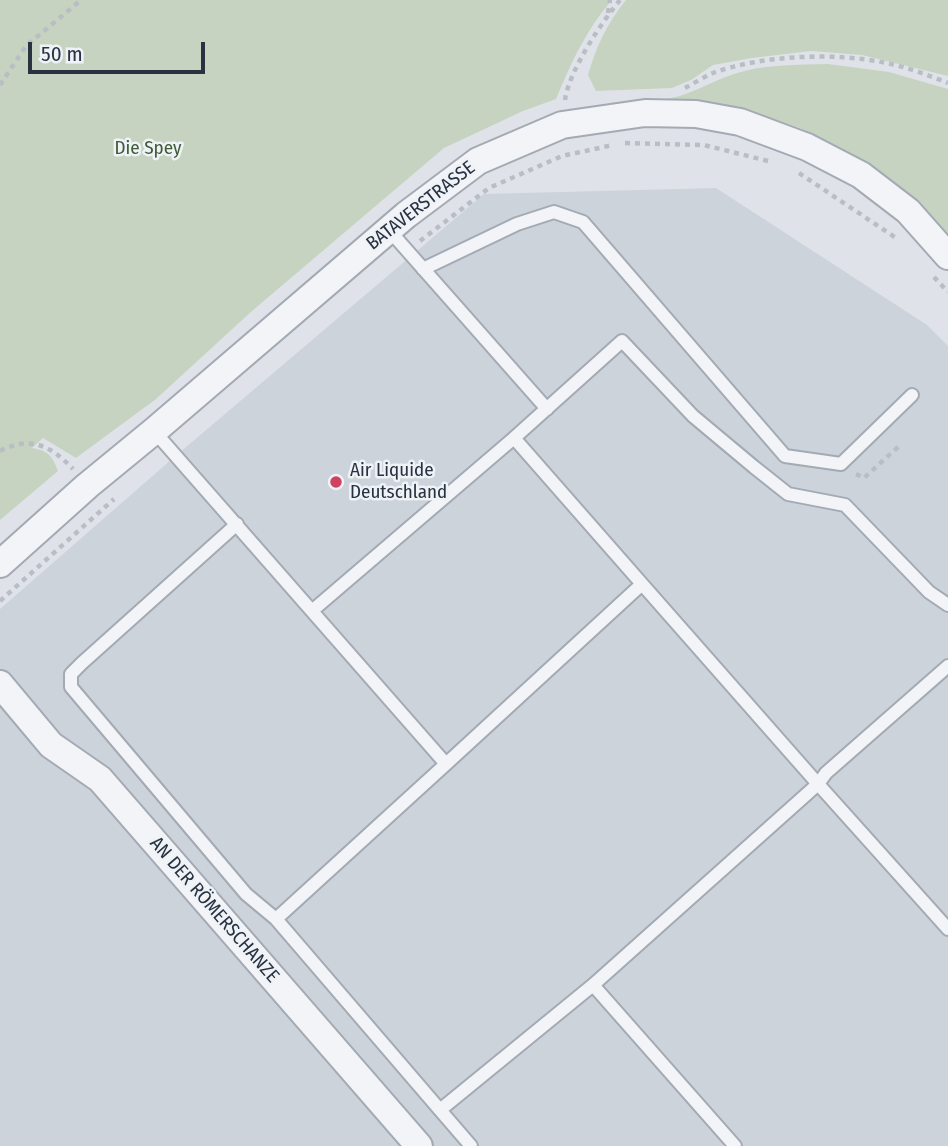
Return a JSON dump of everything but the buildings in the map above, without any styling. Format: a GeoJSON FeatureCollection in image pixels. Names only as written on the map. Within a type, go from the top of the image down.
{"type":"FeatureCollection","features":[{"type":"Feature","properties":{"kind":"street","name":"BATAVERSTRASSE"},"geometry":{"type":"LineString","coordinates":[[0,564],[87,486],[389,230],[478,160],[562,125],[645,113],[696,114],[751,126],[807,147],[861,175],[908,211],[939,265]]}},
{"type":"Feature","properties":{"kind":"street","name":"AN DER RÖMERSCHANZE"},"geometry":{"type":"LineString","coordinates":[[0,684],[51,745],[100,779],[419,1146]]}},
{"type":"Feature","properties":{"kind":"lane"},"geometry":{"type":"LineString","coordinates":[[423,269],[517,224],[554,212],[583,222],[785,456],[841,464],[912,395]]}},
{"type":"Feature","properties":{"kind":"lane"},"geometry":{"type":"LineString","coordinates":[[389,230],[547,409]]}},
{"type":"Feature","properties":{"kind":"lane"},"geometry":{"type":"LineString","coordinates":[[313,610],[514,438],[622,341],[693,416],[754,467],[788,494],[845,505],[929,592],[948,605]]}},
{"type":"Feature","properties":{"kind":"lane"},"geometry":{"type":"LineString","coordinates":[[154,431],[446,764]]}},
{"type":"Feature","properties":{"kind":"lane"},"geometry":{"type":"LineString","coordinates":[[514,438],[948,929]]}},
{"type":"Feature","properties":{"kind":"lane"},"geometry":{"type":"LineString","coordinates":[[237,524],[82,663],[71,674],[71,687],[246,894],[276,919],[471,1146]]}},
{"type":"Feature","properties":{"kind":"lane"},"geometry":{"type":"LineString","coordinates":[[276,919],[642,584]]}},
{"type":"Feature","properties":{"kind":"lane"},"geometry":{"type":"LineString","coordinates":[[440,1110],[593,985],[948,666]]}},
{"type":"Feature","properties":{"kind":"lane"},"geometry":{"type":"LineString","coordinates":[[593,985],[735,1146]]}},
{"type":"Feature","properties":{"kind":"path"},"geometry":{"type":"LineString","coordinates":[[0,85],[26,47],[81,0]]}},
{"type":"Feature","properties":{"kind":"path"},"geometry":{"type":"LineString","coordinates":[[607,16],[610,0]]}},
{"type":"Feature","properties":{"kind":"path"},"geometry":{"type":"LineString","coordinates":[[576,102],[564,104],[566,92],[582,58],[607,16],[620,0]]}},
{"type":"Feature","properties":{"kind":"path"},"geometry":{"type":"LineString","coordinates":[[677,91],[713,73],[750,64],[795,58],[842,58],[884,62],[948,83]]}},
{"type":"Feature","properties":{"kind":"path"},"geometry":{"type":"LineString","coordinates":[[407,251],[489,188],[562,156],[622,143],[704,145],[777,163]]}},
{"type":"Feature","properties":{"kind":"path"},"geometry":{"type":"LineString","coordinates":[[789,166],[895,237],[904,246]]}},
{"type":"Feature","properties":{"kind":"path"},"geometry":{"type":"LineString","coordinates":[[939,265],[948,292]]}},
{"type":"Feature","properties":{"kind":"path"},"geometry":{"type":"LineString","coordinates":[[0,451],[12,445],[39,444],[57,453],[87,486]]}},
{"type":"Feature","properties":{"kind":"path"},"geometry":{"type":"LineString","coordinates":[[841,464],[864,478],[898,447]]}},
{"type":"Feature","properties":{"kind":"path"},"geometry":{"type":"LineString","coordinates":[[0,601],[120,493]]}},
{"type":"Feature","properties":{"kind":"shaded area"},"geometry":{"type":"Polygon","coordinates":[[[716,188],[927,325],[948,346],[948,1146],[0,1146],[0,609],[484,194],[716,188]]]}},
{"type":"Feature","properties":{"kind":"green space","name":"Die Spey"},"geometry":{"type":"Polygon","coordinates":[[[0,0],[612,0],[587,35],[556,99],[523,111],[444,148],[252,311],[156,399],[76,458],[43,438],[32,448],[49,455],[58,471],[0,520],[0,0]]]}},
{"type":"Feature","properties":{"kind":"green space"},"geometry":{"type":"Polygon","coordinates":[[[626,0],[948,0],[948,76],[862,55],[811,51],[713,65],[691,80],[672,88],[596,91],[588,75],[591,65],[608,26],[626,0]]]}},
{"type":"Feature","properties":{"kind":"green space"},"geometry":{"type":"Polygon","coordinates":[[[828,64],[889,72],[948,89],[948,238],[856,158],[800,128],[755,113],[714,104],[666,99],[757,68],[828,64]]]}},
{"type":"Feature","properties":{"kind":"place","name":"Air Liquide Deutschland"},"geometry":{"type":"Point","coordinates":[336,482]}}]}
